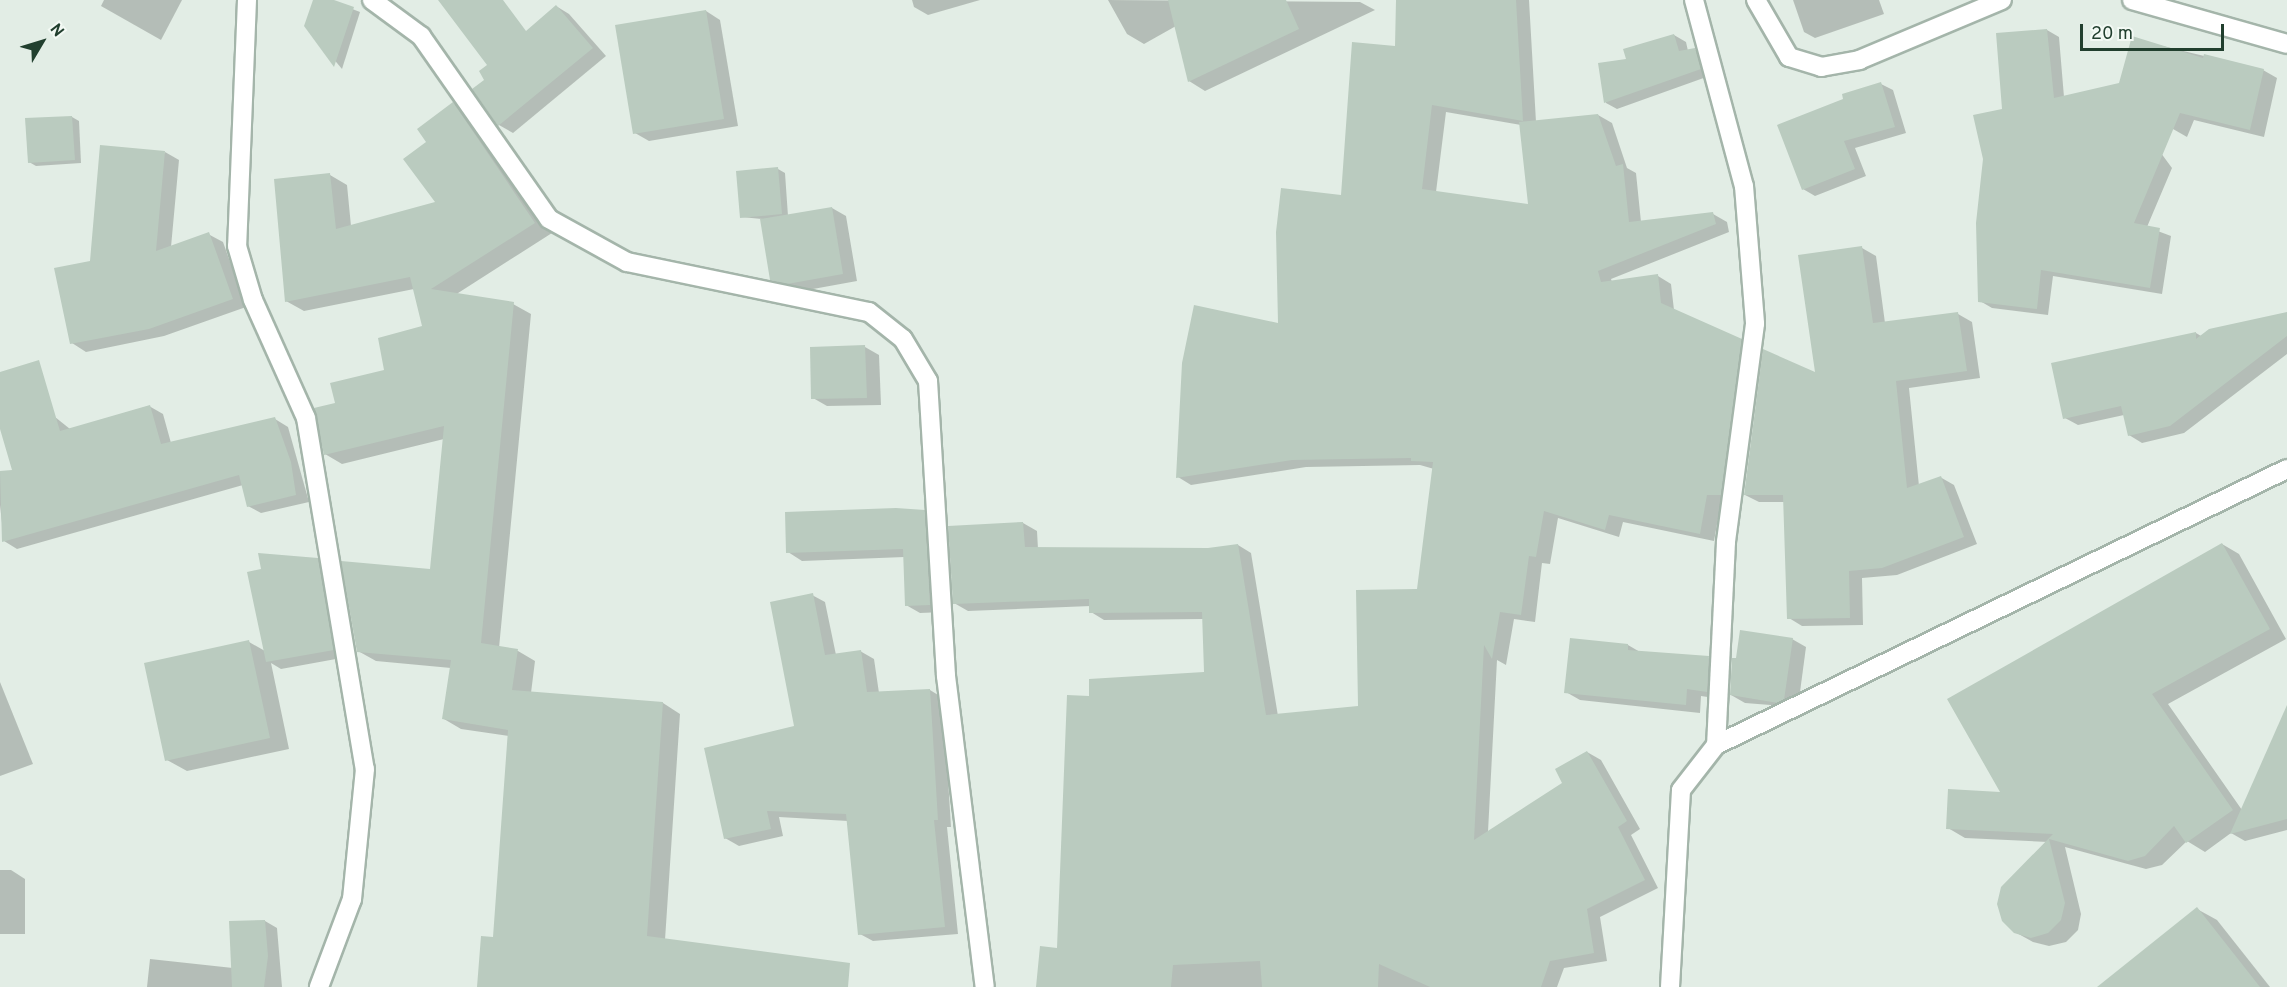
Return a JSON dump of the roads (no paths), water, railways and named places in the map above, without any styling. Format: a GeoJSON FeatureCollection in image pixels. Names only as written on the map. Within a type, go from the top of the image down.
{"type":"FeatureCollection","features":[{"type":"Feature","properties":{"kind":"street"},"geometry":{"type":"LineString","coordinates":[[247,0],[237,246],[252,300],[306,418],[365,769],[352,899],[319,987]]}},
{"type":"Feature","properties":{"kind":"street"},"geometry":{"type":"LineString","coordinates":[[372,0],[422,36],[549,219],[627,262],[868,312],[903,339],[928,381],[946,676],[986,987]]}},
{"type":"Feature","properties":{"kind":"street"},"geometry":{"type":"LineString","coordinates":[[1694,0],[1744,186],[1755,324],[1726,542],[1716,745]]}},
{"type":"Feature","properties":{"kind":"street"},"geometry":{"type":"LineString","coordinates":[[1756,0],[1789,57],[1821,67],[1859,60],[2002,0]]}},
{"type":"Feature","properties":{"kind":"street"},"geometry":{"type":"LineString","coordinates":[[2132,0],[2287,44]]}},
{"type":"Feature","properties":{"kind":"street"},"geometry":{"type":"LineString","coordinates":[[1670,987],[1681,790],[1716,745],[2287,469]]}}]}
